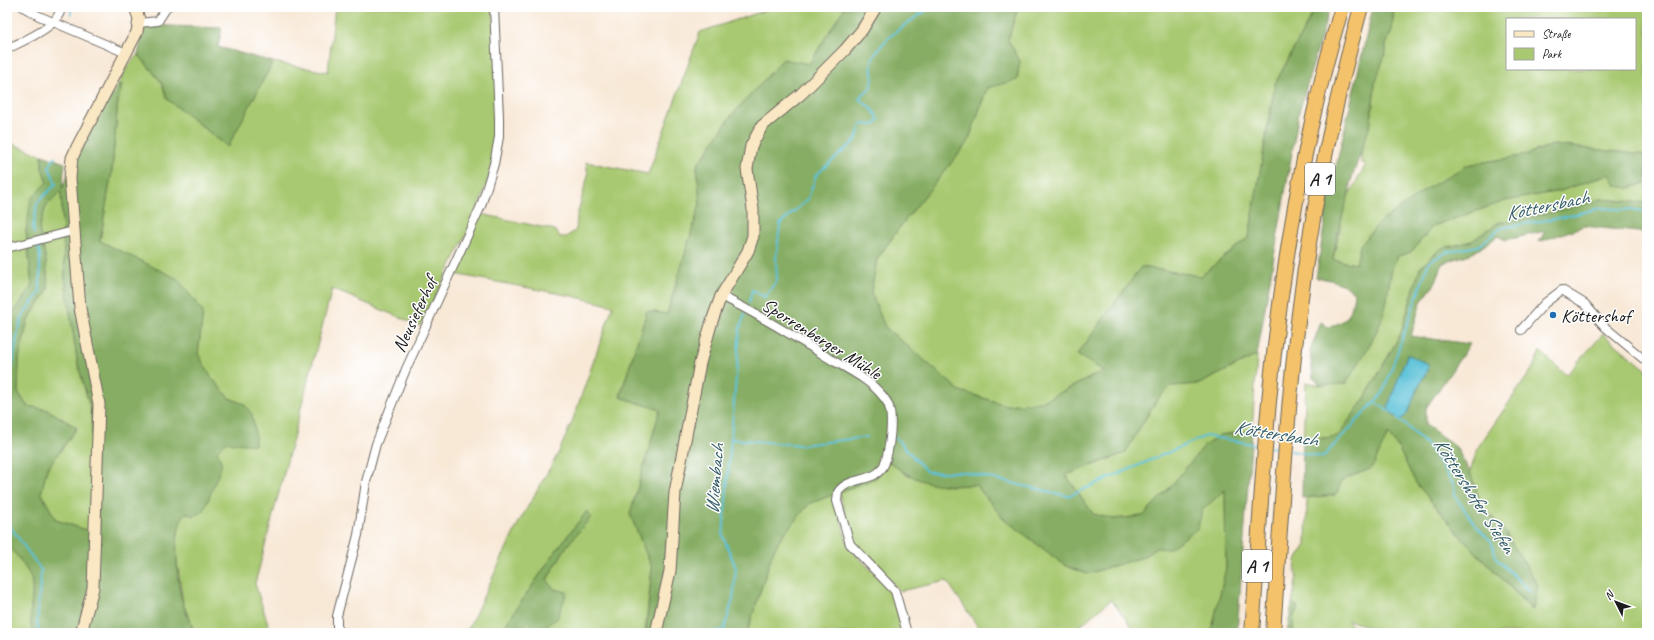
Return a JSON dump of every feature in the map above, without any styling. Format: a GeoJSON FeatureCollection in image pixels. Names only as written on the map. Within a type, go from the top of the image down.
{"type":"FeatureCollection","features":[{"type":"Feature","properties":{"kind":"highway","name":"A 1"},"geometry":{"type":"LineString","coordinates":[[1252,633],[1261,498],[1274,352],[1302,168],[1322,79],[1342,7]]}},
{"type":"Feature","properties":{"kind":"highway","name":"A 1"},"geometry":{"type":"LineString","coordinates":[[1273,633],[1282,501],[1295,354],[1308,251],[1322,171],[1361,7]]}},
{"type":"Feature","properties":{"kind":"main road"},"geometry":{"type":"LineString","coordinates":[[81,633],[93,588],[99,404],[80,308],[70,178],[72,158],[85,130],[137,32],[139,23],[138,14],[135,7]]}},
{"type":"Feature","properties":{"kind":"main road"},"geometry":{"type":"LineString","coordinates":[[656,633],[670,571],[672,517],[686,428],[703,352],[721,296],[748,251],[753,236],[754,216],[747,169],[748,158],[756,135],[767,121],[806,89],[845,50],[862,30],[876,7]]}},
{"type":"Feature","properties":{"kind":"street"},"geometry":{"type":"LineString","coordinates":[[23,7],[53,22],[126,53]]}},
{"type":"Feature","properties":{"kind":"street"},"geometry":{"type":"LineString","coordinates":[[7,49],[43,30],[53,22],[61,7]]}},
{"type":"Feature","properties":{"kind":"street"},"geometry":{"type":"LineString","coordinates":[[139,23],[158,21],[167,7]]}},
{"type":"Feature","properties":{"kind":"street","name":"Neusieferhof"},"geometry":{"type":"LineString","coordinates":[[337,633],[337,616],[358,535],[366,482],[376,444],[406,369],[481,206],[494,164],[499,137],[494,7]]}},
{"type":"Feature","properties":{"kind":"street"},"geometry":{"type":"LineString","coordinates":[[7,248],[73,231]]}},
{"type":"Feature","properties":{"kind":"street"},"geometry":{"type":"LineString","coordinates":[[1521,330],[1546,303],[1562,290],[1585,304],[1605,326],[1647,362]]}},
{"type":"Feature","properties":{"kind":"street","name":"Sporrenberger Mühle"},"geometry":{"type":"LineString","coordinates":[[721,296],[774,324],[854,373],[869,383],[888,403],[890,432],[884,466],[876,474],[844,485],[837,495],[850,544],[895,592],[907,633]]}},
{"type":"Feature","properties":{"kind":"green space"},"geometry":{"type":"Polygon","coordinates":[[[335,7],[493,7],[499,106],[496,146],[492,165],[479,206],[420,326],[332,289],[255,584],[271,633],[195,633],[183,603],[175,547],[181,518],[186,513],[217,451],[226,442],[244,404],[229,398],[211,377],[198,354],[203,312],[100,241],[112,170],[118,101],[122,85],[118,85],[128,66],[138,54],[162,83],[167,99],[228,146],[273,62],[328,72],[335,7]]]}},
{"type":"Feature","properties":{"kind":"green space"},"geometry":{"type":"Polygon","coordinates":[[[775,7],[845,7],[809,64],[731,116],[697,166],[700,204],[667,314],[647,311],[620,396],[660,410],[630,514],[652,568],[645,633],[512,633],[517,625],[539,629],[554,589],[547,580],[587,511],[558,548],[500,633],[466,633],[519,522],[558,454],[572,422],[613,306],[572,296],[454,274],[481,214],[555,230],[560,237],[566,237],[576,230],[577,216],[588,175],[586,162],[648,174],[700,32],[775,7]]]}},
{"type":"Feature","properties":{"kind":"green space"},"geometry":{"type":"Polygon","coordinates":[[[845,7],[1018,7],[1008,40],[1020,61],[1017,80],[987,88],[968,142],[902,224],[877,259],[871,293],[885,327],[960,391],[1006,405],[1041,402],[1104,371],[1077,355],[1141,267],[1201,276],[1249,237],[1275,84],[1316,7],[1330,7],[1299,112],[1257,355],[1199,384],[1171,386],[1156,401],[1125,453],[1066,475],[1093,514],[1113,519],[1143,516],[1171,486],[1204,446],[1220,435],[1252,431],[1237,633],[1211,633],[1226,568],[1225,490],[1202,510],[1198,528],[1169,549],[1156,548],[1143,557],[1087,574],[1066,566],[1003,518],[976,485],[929,483],[910,475],[888,461],[876,478],[809,504],[781,537],[772,554],[747,633],[652,633],[646,631],[652,568],[630,514],[660,410],[620,397],[647,311],[667,314],[700,204],[697,166],[731,116],[783,59],[809,64],[845,7]]]}},
{"type":"Feature","properties":{"kind":"green space"},"geometry":{"type":"Polygon","coordinates":[[[1018,7],[1316,7],[1275,84],[1249,237],[1201,276],[1141,267],[1078,355],[1104,371],[1041,402],[1006,405],[960,391],[885,327],[871,293],[877,259],[902,224],[968,142],[987,88],[1020,61],[1008,40],[1018,7]]]}},
{"type":"Feature","properties":{"kind":"green space"},"geometry":{"type":"Polygon","coordinates":[[[1373,7],[1394,7],[1392,30],[1386,45],[1386,51],[1375,84],[1371,122],[1350,184],[1333,260],[1356,264],[1360,245],[1379,223],[1425,190],[1467,165],[1521,156],[1553,145],[1647,155],[1647,183],[1629,188],[1616,186],[1610,174],[1560,191],[1505,201],[1433,226],[1411,252],[1398,256],[1394,263],[1390,276],[1386,306],[1381,322],[1346,384],[1321,385],[1313,378],[1310,351],[1321,322],[1328,327],[1341,322],[1348,316],[1352,306],[1354,293],[1347,287],[1337,282],[1316,278],[1328,201],[1373,7]]]}},
{"type":"Feature","properties":{"kind":"green space"},"geometry":{"type":"Polygon","coordinates":[[[1394,7],[1647,7],[1647,155],[1553,145],[1521,156],[1467,165],[1356,264],[1333,260],[1346,200],[1366,164],[1361,163],[1361,150],[1371,122],[1375,84],[1386,51],[1386,45],[1392,30],[1394,7]]]}},
{"type":"Feature","properties":{"kind":"green space"},"geometry":{"type":"Polygon","coordinates":[[[145,25],[222,28],[218,47],[273,62],[228,147],[167,99],[162,83],[138,54],[145,25]]]}},
{"type":"Feature","properties":{"kind":"green space"},"geometry":{"type":"Polygon","coordinates":[[[118,85],[122,85],[118,101],[112,170],[100,241],[178,279],[203,312],[198,354],[211,377],[229,398],[244,404],[252,414],[255,445],[226,442],[217,451],[222,464],[204,511],[194,516],[186,513],[181,520],[178,530],[177,570],[179,583],[184,608],[195,633],[33,633],[31,627],[31,579],[22,563],[7,544],[7,312],[14,312],[32,286],[26,230],[31,199],[47,182],[42,168],[42,155],[65,163],[62,189],[75,158],[118,85]],[[61,191],[46,206],[39,229],[46,261],[48,290],[28,320],[19,358],[18,392],[27,406],[48,410],[77,428],[47,469],[41,493],[56,520],[98,534],[91,411],[78,365],[65,279],[61,191]]]}},
{"type":"Feature","properties":{"kind":"green space"},"geometry":{"type":"Polygon","coordinates":[[[7,142],[42,155],[42,168],[47,182],[26,230],[32,286],[14,312],[7,312],[7,142]]]}},
{"type":"Feature","properties":{"kind":"green space"},"geometry":{"type":"Polygon","coordinates":[[[1610,174],[1629,188],[1647,183],[1647,203],[1601,199],[1555,212],[1498,223],[1472,241],[1440,249],[1420,268],[1401,333],[1365,398],[1338,436],[1303,441],[1306,382],[1321,385],[1384,312],[1393,264],[1398,256],[1411,252],[1433,226],[1505,201],[1560,191],[1610,174]]]}},
{"type":"Feature","properties":{"kind":"green space"},"geometry":{"type":"Polygon","coordinates":[[[61,191],[65,279],[78,365],[91,411],[98,534],[56,520],[41,493],[47,469],[77,428],[48,410],[27,406],[18,392],[19,358],[28,320],[48,290],[46,261],[39,229],[46,206],[61,191]]]}},
{"type":"Feature","properties":{"kind":"green space"},"geometry":{"type":"Polygon","coordinates":[[[1601,199],[1647,203],[1647,233],[1584,226],[1539,242],[1545,231],[1506,240],[1498,236],[1473,253],[1443,263],[1435,284],[1421,302],[1411,336],[1470,344],[1426,408],[1426,425],[1456,447],[1470,472],[1482,506],[1505,532],[1538,585],[1533,610],[1463,539],[1416,483],[1398,447],[1388,434],[1374,464],[1370,469],[1342,480],[1335,495],[1302,498],[1303,441],[1338,436],[1365,398],[1401,333],[1420,268],[1440,249],[1472,241],[1498,223],[1555,212],[1601,199]],[[1429,366],[1396,418],[1410,408],[1415,394],[1429,366]]]}},
{"type":"Feature","properties":{"kind":"green space"},"geometry":{"type":"Polygon","coordinates":[[[1603,334],[1647,370],[1647,633],[1387,633],[1348,620],[1355,633],[1293,633],[1294,615],[1298,607],[1292,603],[1297,577],[1295,572],[1296,560],[1306,545],[1307,498],[1335,495],[1342,480],[1370,469],[1388,433],[1398,447],[1416,483],[1463,539],[1532,610],[1519,557],[1505,532],[1482,506],[1470,472],[1478,447],[1533,368],[1540,351],[1566,375],[1603,334]]]}},
{"type":"Feature","properties":{"kind":"green space"},"geometry":{"type":"Polygon","coordinates":[[[1257,355],[1252,431],[1220,435],[1143,516],[1113,519],[1093,514],[1066,475],[1125,453],[1156,401],[1171,386],[1199,384],[1257,355]]]}},
{"type":"Feature","properties":{"kind":"green space"},"geometry":{"type":"Polygon","coordinates":[[[888,461],[907,475],[949,486],[976,485],[1003,518],[1066,566],[1087,574],[1143,557],[1156,548],[1197,528],[1202,510],[1225,490],[1226,568],[1211,633],[1137,633],[1111,600],[1071,633],[982,633],[947,581],[900,591],[853,542],[840,496],[841,491],[888,461]]]}},
{"type":"Feature","properties":{"kind":"green space"},"geometry":{"type":"Polygon","coordinates":[[[834,494],[848,546],[894,594],[905,633],[747,633],[772,554],[781,537],[809,504],[834,494]]]}},
{"type":"Feature","properties":{"kind":"green space"},"geometry":{"type":"Polygon","coordinates":[[[587,511],[591,517],[566,547],[547,579],[554,589],[567,592],[557,619],[539,629],[517,625],[512,633],[500,633],[558,548],[587,511]]]}},
{"type":"Feature","properties":{"kind":"green space"},"geometry":{"type":"Polygon","coordinates":[[[7,544],[22,563],[31,579],[31,627],[33,633],[7,633],[7,544]]]}},
{"type":"Feature","properties":{"kind":"green space"},"geometry":{"type":"Polygon","coordinates":[[[1292,603],[1298,607],[1294,615],[1293,633],[1287,633],[1292,603]]]}},
{"type":"Feature","properties":{"kind":"water"},"geometry":{"type":"Polygon","coordinates":[[[1407,355],[1428,364],[1429,366],[1415,394],[1410,408],[1404,418],[1399,418],[1392,414],[1388,406],[1407,355]]]}},
{"type":"Feature","properties":{"kind":"waterway"},"geometry":{"type":"LineString","coordinates":[[71,7],[71,15]]}},
{"type":"Feature","properties":{"kind":"waterway","name":"Wiembach"},"geometry":{"type":"LineString","coordinates":[[749,303],[752,290],[765,297],[777,280],[776,260],[780,224],[808,199],[816,175],[856,140],[861,124],[875,125],[879,119],[871,108],[859,99],[872,84],[873,77],[871,66],[873,58],[884,43],[899,29],[932,7]]}},
{"type":"Feature","properties":{"kind":"waterway"},"geometry":{"type":"LineString","coordinates":[[34,233],[33,228],[37,203],[56,184],[49,167],[55,157]]}},
{"type":"Feature","properties":{"kind":"waterway","name":"Köttersbach"},"geometry":{"type":"LineString","coordinates":[[1291,451],[1323,457],[1383,393],[1429,262],[1447,252],[1478,246],[1501,228],[1564,217],[1601,208],[1647,211]]}},
{"type":"Feature","properties":{"kind":"waterway"},"geometry":{"type":"LineString","coordinates":[[7,404],[17,336],[23,315],[40,292],[40,255],[37,243]]}},
{"type":"Feature","properties":{"kind":"waterway","name":"Wiembach"},"geometry":{"type":"LineString","coordinates":[[711,633],[724,630],[733,599],[736,568],[723,536],[740,328],[745,314]]}},
{"type":"Feature","properties":{"kind":"waterway","name":"Köttershofer Siefen"},"geometry":{"type":"LineString","coordinates":[[1374,402],[1390,411]]}},
{"type":"Feature","properties":{"kind":"waterway","name":"Köttershofer Siefen"},"geometry":{"type":"LineString","coordinates":[[1397,417],[1428,446],[1454,485],[1455,496],[1475,525],[1491,541],[1497,559],[1530,592]]}},
{"type":"Feature","properties":{"kind":"waterway","name":"Köttersbach"},"geometry":{"type":"LineString","coordinates":[[895,437],[927,472],[964,472],[1068,496],[1206,436],[1259,445]]}},
{"type":"Feature","properties":{"kind":"waterway","name":"Köttersbach"},"geometry":{"type":"LineString","coordinates":[[732,439],[801,445],[867,437]]}},
{"type":"Feature","properties":{"kind":"waterway","name":"Köttersbach"},"geometry":{"type":"LineString","coordinates":[[1270,447],[1281,449]]}},
{"type":"Feature","properties":{"kind":"waterway"},"geometry":{"type":"LineString","coordinates":[[7,522],[41,570],[37,623],[39,633]]}},
{"type":"Feature","properties":{"kind":"place","name":"Köttershof"},"geometry":{"type":"Point","coordinates":[1553,315]}}]}
